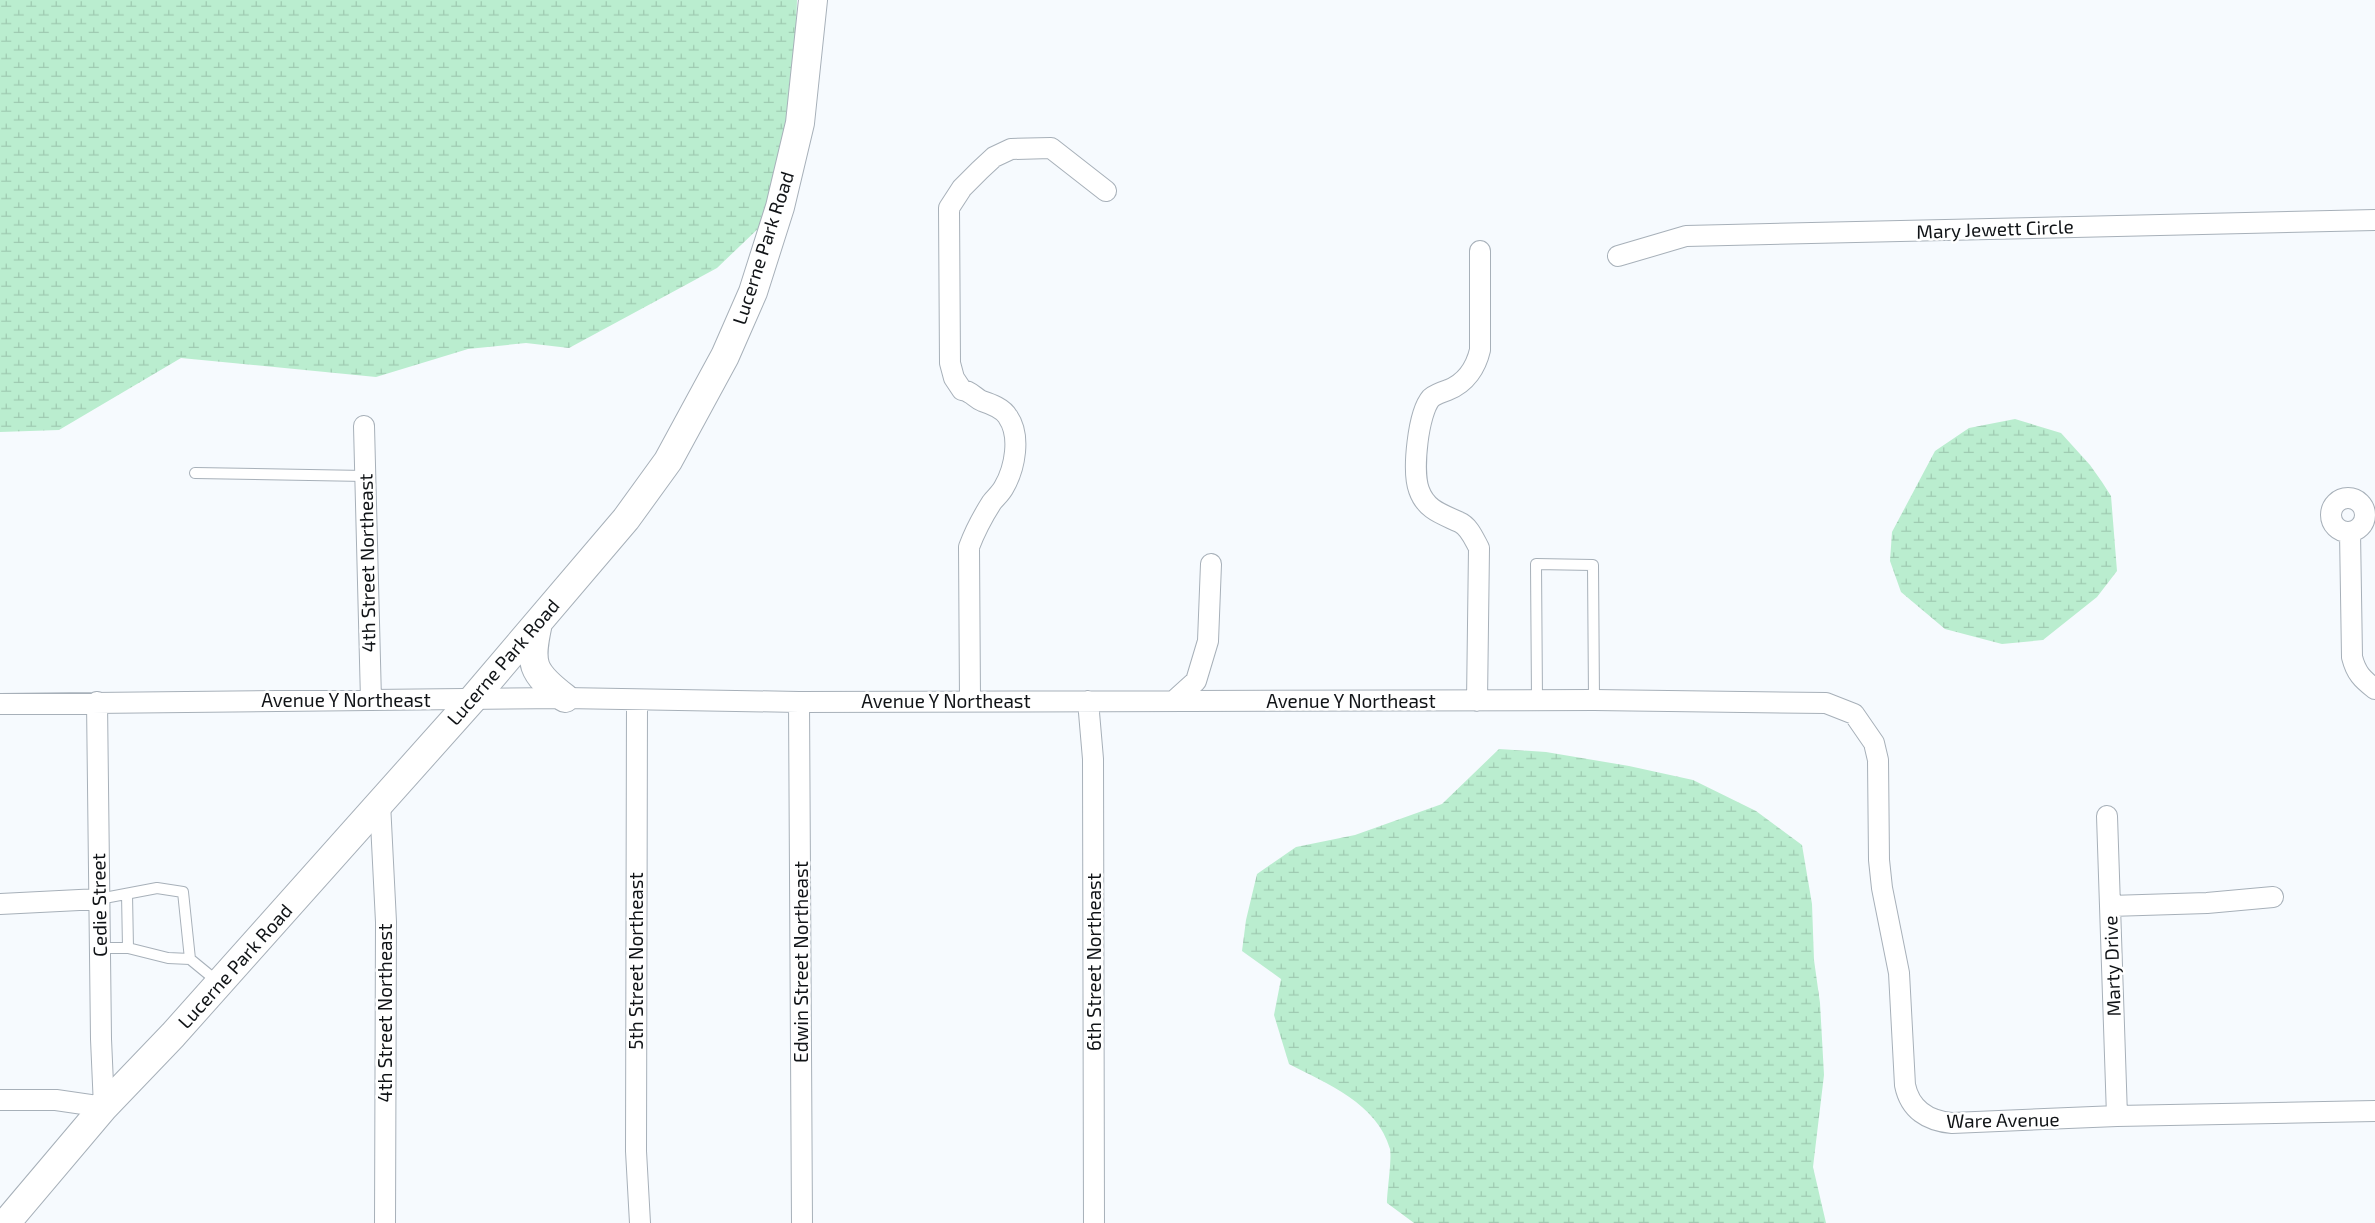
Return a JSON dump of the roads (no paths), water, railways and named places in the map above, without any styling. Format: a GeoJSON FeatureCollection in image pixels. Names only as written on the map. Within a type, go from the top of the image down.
{"type":"FeatureCollection","features":[{"type":"Feature","properties":{"kind":"main road","name":"Lucerne Park Road"},"geometry":{"type":"LineString","coordinates":[[6,1223],[104,1107],[219,983],[472,700],[626,519],[668,461],[725,356],[753,292],[780,208],[801,114],[813,0]]}},
{"type":"Feature","properties":{"kind":"main road"},"geometry":{"type":"LineString","coordinates":[[538,623],[533,647],[533,663],[540,676],[564,698]]}},
{"type":"Feature","properties":{"kind":"street"},"geometry":{"type":"LineString","coordinates":[[970,700],[970,547],[975,530],[1004,489],[1013,467],[1015,444],[1014,434],[1008,417],[994,405],[979,400],[968,391],[962,390],[954,378],[950,363],[949,208],[962,188],[980,170],[994,157],[1011,148],[1051,148],[1106,191]]}},
{"type":"Feature","properties":{"kind":"street","name":"Mary Jewett Circle"},"geometry":{"type":"LineString","coordinates":[[1618,256],[1686,236],[2375,220]]}},
{"type":"Feature","properties":{"kind":"street"},"geometry":{"type":"LineString","coordinates":[[1477,701],[1479,548],[1470,530],[1428,506],[1419,489],[1417,455],[1420,419],[1425,407],[1433,397],[1465,379],[1476,364],[1480,350],[1480,251]]}},
{"type":"Feature","properties":{"kind":"street","name":"4th Street Northeast"},"geometry":{"type":"LineString","coordinates":[[364,426],[371,700]]}},
{"type":"Feature","properties":{"kind":"street"},"geometry":{"type":"LineString","coordinates":[[2350,532],[2352,657],[2357,673],[2375,690]]}},
{"type":"Feature","properties":{"kind":"street"},"geometry":{"type":"LineString","coordinates":[[1175,700],[1196,681],[1208,641],[1211,564]]}},
{"type":"Feature","properties":{"kind":"street","name":"Avenue Y Northeast"},"geometry":{"type":"LineString","coordinates":[[0,704],[564,698],[799,702],[970,700],[1826,702],[1854,714],[1874,743]]}},
{"type":"Feature","properties":{"kind":"street","name":"5th Street Northeast"},"geometry":{"type":"LineString","coordinates":[[637,700],[636,1152],[640,1223]]}},
{"type":"Feature","properties":{"kind":"street","name":"6th Street Northeast"},"geometry":{"type":"LineString","coordinates":[[1088,701],[1093,759],[1094,1223]]}},
{"type":"Feature","properties":{"kind":"street","name":"Cedie Street"},"geometry":{"type":"LineString","coordinates":[[97,702],[104,1107]]}},
{"type":"Feature","properties":{"kind":"street","name":"Edwin Street Northeast"},"geometry":{"type":"LineString","coordinates":[[799,702],[802,1223]]}},
{"type":"Feature","properties":{"kind":"street","name":"Ware Avenue"},"geometry":{"type":"LineString","coordinates":[[1874,743],[1878,760],[1879,860],[1882,888],[1899,973],[1907,1096],[1920,1114],[1938,1122],[1952,1123],[2117,1116],[2375,1111]]}},
{"type":"Feature","properties":{"kind":"street","name":"4th Street Northeast"},"geometry":{"type":"LineString","coordinates":[[380,803],[386,922],[385,1223]]}},
{"type":"Feature","properties":{"kind":"street","name":"Marty Drive"},"geometry":{"type":"LineString","coordinates":[[2107,816],[2117,1116]]}},
{"type":"Feature","properties":{"kind":"street"},"geometry":{"type":"LineString","coordinates":[[2110,906],[2207,902],[2273,896]]}},
{"type":"Feature","properties":{"kind":"street"},"geometry":{"type":"LineString","coordinates":[[0,904],[99,899]]}},
{"type":"Feature","properties":{"kind":"street"},"geometry":{"type":"LineString","coordinates":[[0,1100],[56,1100],[104,1107]]}},
{"type":"Feature","properties":{"kind":"lane"},"geometry":{"type":"LineString","coordinates":[[195,473],[365,476]]}},
{"type":"Feature","properties":{"kind":"lane"},"geometry":{"type":"LineString","coordinates":[[1537,700],[1536,564],[1593,565],[1594,700]]}},
{"type":"Feature","properties":{"kind":"lane"},"geometry":{"type":"LineString","coordinates":[[99,899],[157,888],[183,892],[190,959]]}},
{"type":"Feature","properties":{"kind":"lane"},"geometry":{"type":"LineString","coordinates":[[127,894],[128,948]]}},
{"type":"Feature","properties":{"kind":"lane"},"geometry":{"type":"LineString","coordinates":[[100,948],[128,948],[168,958],[190,959],[219,983]]}}]}
